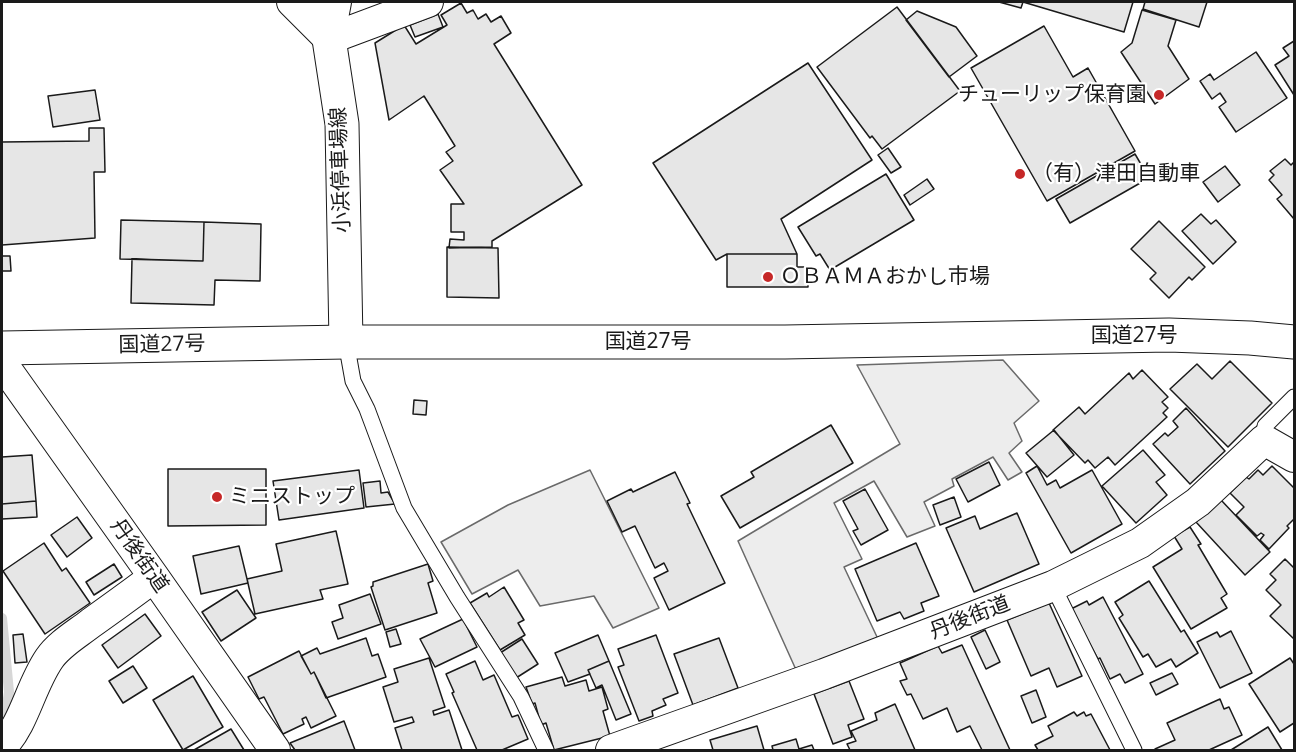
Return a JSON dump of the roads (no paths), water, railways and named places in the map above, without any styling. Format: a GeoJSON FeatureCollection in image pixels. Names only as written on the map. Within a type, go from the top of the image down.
{"type":"FeatureCollection","features":[{"type":"Feature","properties":{"kind":"main road","name":"小浜停車場線"},"geometry":{"type":"LineString","coordinates":[[313,2],[329,39],[342,124],[346,342]]}},
{"type":"Feature","properties":{"kind":"main road","name":"国道27号"},"geometry":{"type":"LineString","coordinates":[[2,348],[346,342],[785,342],[1169,335],[1294,342]]}},
{"type":"Feature","properties":{"kind":"street"},"geometry":{"type":"LineString","coordinates":[[292,2],[329,39]]}},
{"type":"Feature","properties":{"kind":"street"},"geometry":{"type":"LineString","coordinates":[[329,39],[334,2]]}},
{"type":"Feature","properties":{"kind":"street"},"geometry":{"type":"LineString","coordinates":[[329,39],[428,2]]}},
{"type":"Feature","properties":{"kind":"street","name":"丹後街道"},"geometry":{"type":"LineString","coordinates":[[2,363],[275,750]]}},
{"type":"Feature","properties":{"kind":"street"},"geometry":{"type":"LineString","coordinates":[[1264,441],[1294,457]]}},
{"type":"Feature","properties":{"kind":"street","name":"丹後街道"},"geometry":{"type":"LineString","coordinates":[[611,750],[824,674],[1053,586],[1140,543],[1198,501],[1264,441]]}},
{"type":"Feature","properties":{"kind":"street"},"geometry":{"type":"LineString","coordinates":[[5,735],[25,712],[36,681],[50,657],[66,641],[154,578]]}},
{"type":"Feature","properties":{"kind":"lane"},"geometry":{"type":"LineString","coordinates":[[346,342],[353,381],[368,409],[404,508],[521,697],[546,750]]}},
{"type":"Feature","properties":{"kind":"lane"},"geometry":{"type":"LineString","coordinates":[[1264,441],[1265,426],[1294,397]]}},
{"type":"Feature","properties":{"kind":"lane"},"geometry":{"type":"LineString","coordinates":[[1053,586],[1134,750]]}},
{"type":"Feature","properties":{"kind":"waterway"},"geometry":{"type":"LineString","coordinates":[[2,618],[9,692],[7,705],[2,714]]}},
{"type":"Feature","properties":{"kind":"place","name":"チューリップ保育園"},"geometry":{"type":"Point","coordinates":[1159,95]}},
{"type":"Feature","properties":{"kind":"place","name":"（有）津田自動車"},"geometry":{"type":"Point","coordinates":[1020,174]}},
{"type":"Feature","properties":{"kind":"place","name":"ＯＢＡＭＡおかし市場"},"geometry":{"type":"Point","coordinates":[768,277]}},
{"type":"Feature","properties":{"kind":"place","name":"ミニストップ"},"geometry":{"type":"Point","coordinates":[217,497]}}]}
